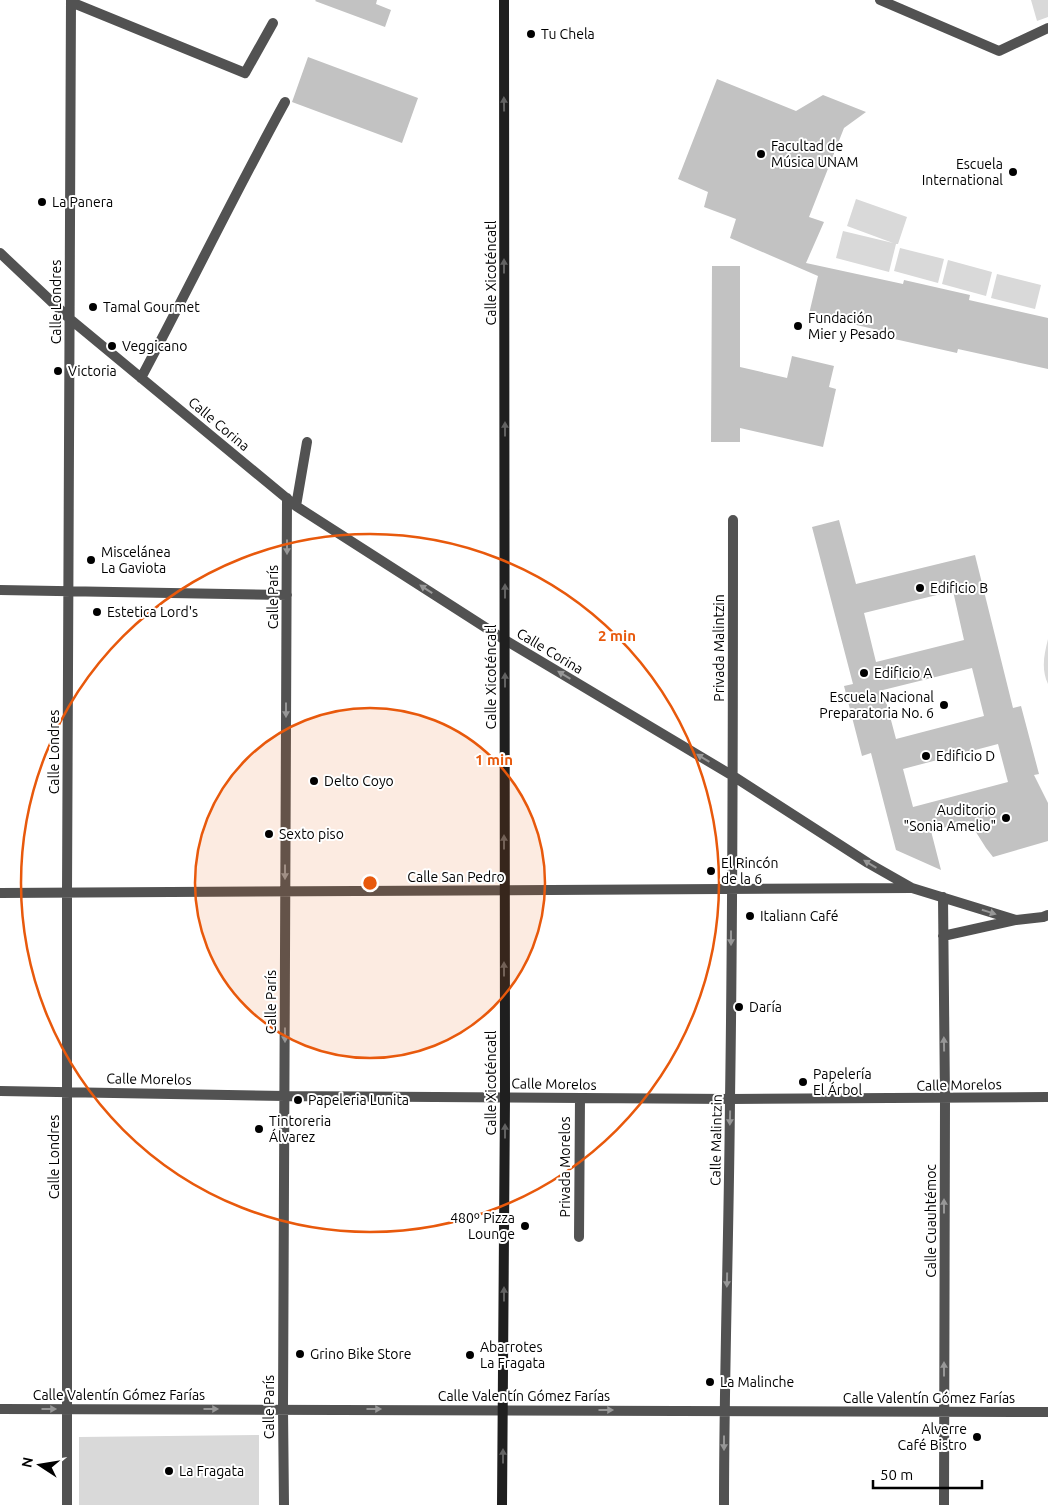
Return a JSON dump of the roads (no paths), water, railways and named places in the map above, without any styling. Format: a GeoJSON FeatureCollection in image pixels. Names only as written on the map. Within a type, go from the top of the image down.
{"type":"FeatureCollection","features":[{"type":"Feature","properties":{"kind":"street","name":"Calle Xicoténcatl"},"geometry":{"type":"LineString","coordinates":[[502,1505],[505,1097],[504,0]]}},
{"type":"Feature","properties":{"kind":"street"},"geometry":{"type":"LineString","coordinates":[[880,0],[999,51],[1048,28]]}},
{"type":"Feature","properties":{"kind":"street"},"geometry":{"type":"LineString","coordinates":[[71,1],[245,73],[273,23]]}},
{"type":"Feature","properties":{"kind":"street","name":"Calle Londres"},"geometry":{"type":"LineString","coordinates":[[67,1505],[67,893],[71,1]]}},
{"type":"Feature","properties":{"kind":"street"},"geometry":{"type":"LineString","coordinates":[[141,378],[285,102]]}},
{"type":"Feature","properties":{"kind":"street","name":"Calle Corina"},"geometry":{"type":"LineString","coordinates":[[0,253],[70,319],[296,506],[505,640],[733,776],[868,863],[912,888],[943,897]]}},
{"type":"Feature","properties":{"kind":"street"},"geometry":{"type":"LineString","coordinates":[[296,506],[307,442]]}},
{"type":"Feature","properties":{"kind":"street","name":"Calle París"},"geometry":{"type":"LineString","coordinates":[[284,1505],[287,498]]}},
{"type":"Feature","properties":{"kind":"street","name":"Privada Malintzin"},"geometry":{"type":"LineString","coordinates":[[733,520],[733,776]]}},
{"type":"Feature","properties":{"kind":"street"},"geometry":{"type":"LineString","coordinates":[[0,590],[286,595]]}},
{"type":"Feature","properties":{"kind":"street","name":"Calle Malintzin"},"geometry":{"type":"LineString","coordinates":[[724,1505],[733,776]]}},
{"type":"Feature","properties":{"kind":"street","name":"Calle San Pedro"},"geometry":{"type":"LineString","coordinates":[[0,893],[912,888]]}},
{"type":"Feature","properties":{"kind":"street"},"geometry":{"type":"LineString","coordinates":[[943,897],[1016,920]]}},
{"type":"Feature","properties":{"kind":"street","name":"Calle Cuauhtémoc"},"geometry":{"type":"LineString","coordinates":[[943,897],[945,1099],[944,1505]]}},
{"type":"Feature","properties":{"kind":"street"},"geometry":{"type":"LineString","coordinates":[[943,936],[1048,915]]}},
{"type":"Feature","properties":{"kind":"street","name":"Calle Morelos"},"geometry":{"type":"LineString","coordinates":[[0,1091],[285,1096],[730,1099],[1048,1097]]}},
{"type":"Feature","properties":{"kind":"street","name":"Privada Morelos"},"geometry":{"type":"LineString","coordinates":[[579,1237],[580,1098]]}},
{"type":"Feature","properties":{"kind":"street","name":"Calle Valentín Gómez Farías"},"geometry":{"type":"LineString","coordinates":[[0,1408],[1048,1412]]}},
{"type":"Feature","properties":{"kind":"place","name":"Tu Chela"},"geometry":{"type":"Point","coordinates":[531,34]}},
{"type":"Feature","properties":{"kind":"place","name":"Facultad de Música UNAM"},"geometry":{"type":"Point","coordinates":[761,154]}},
{"type":"Feature","properties":{"kind":"place","name":"Escuela International"},"geometry":{"type":"Point","coordinates":[1013,172]}},
{"type":"Feature","properties":{"kind":"place","name":"La Panera"},"geometry":{"type":"Point","coordinates":[42,202]}},
{"type":"Feature","properties":{"kind":"place","name":"Tamal Gourmet"},"geometry":{"type":"Point","coordinates":[93,307]}},
{"type":"Feature","properties":{"kind":"place","name":"Fundación Mier y Pesado"},"geometry":{"type":"Point","coordinates":[798,326]}},
{"type":"Feature","properties":{"kind":"place","name":"Veggicano"},"geometry":{"type":"Point","coordinates":[112,346]}},
{"type":"Feature","properties":{"kind":"place","name":"Victoria"},"geometry":{"type":"Point","coordinates":[58,371]}},
{"type":"Feature","properties":{"kind":"place","name":"Miscelánea La Gaviota"},"geometry":{"type":"Point","coordinates":[91,560]}},
{"type":"Feature","properties":{"kind":"place","name":"Edificio B"},"geometry":{"type":"Point","coordinates":[920,588]}},
{"type":"Feature","properties":{"kind":"place","name":"Estetica Lord's"},"geometry":{"type":"Point","coordinates":[97,612]}},
{"type":"Feature","properties":{"kind":"place","name":"Edificio A"},"geometry":{"type":"Point","coordinates":[864,673]}},
{"type":"Feature","properties":{"kind":"place","name":"Escuela Nacional Preparatoria No. 6"},"geometry":{"type":"Point","coordinates":[944,705]}},
{"type":"Feature","properties":{"kind":"place","name":"Edificio D"},"geometry":{"type":"Point","coordinates":[926,756]}},
{"type":"Feature","properties":{"kind":"place","name":"Delto Coyo"},"geometry":{"type":"Point","coordinates":[314,781]}},
{"type":"Feature","properties":{"kind":"place","name":"Auditorio \"Sonia Amelio\""},"geometry":{"type":"Point","coordinates":[1006,818]}},
{"type":"Feature","properties":{"kind":"place","name":"Sexto piso"},"geometry":{"type":"Point","coordinates":[269,834]}},
{"type":"Feature","properties":{"kind":"place","name":"El Rincón de la 6"},"geometry":{"type":"Point","coordinates":[711,871]}},
{"type":"Feature","properties":{"kind":"place","name":"Italiann Café"},"geometry":{"type":"Point","coordinates":[750,916]}},
{"type":"Feature","properties":{"kind":"place","name":"Daría"},"geometry":{"type":"Point","coordinates":[739,1007]}},
{"type":"Feature","properties":{"kind":"place","name":"Papelería El Árbol"},"geometry":{"type":"Point","coordinates":[803,1082]}},
{"type":"Feature","properties":{"kind":"place","name":"Papeleria Lunita"},"geometry":{"type":"Point","coordinates":[298,1100]}},
{"type":"Feature","properties":{"kind":"place","name":"Tintoreria Álvarez"},"geometry":{"type":"Point","coordinates":[259,1129]}},
{"type":"Feature","properties":{"kind":"place","name":"480º Pizza Lounge"},"geometry":{"type":"Point","coordinates":[525,1226]}},
{"type":"Feature","properties":{"kind":"place","name":"Grino Bike Store"},"geometry":{"type":"Point","coordinates":[300,1354]}},
{"type":"Feature","properties":{"kind":"place","name":"Abarrotes La Fragata"},"geometry":{"type":"Point","coordinates":[470,1355]}},
{"type":"Feature","properties":{"kind":"place","name":"La Malinche"},"geometry":{"type":"Point","coordinates":[710,1382]}},
{"type":"Feature","properties":{"kind":"place","name":"Alverre Café Bistro"},"geometry":{"type":"Point","coordinates":[977,1437]}},
{"type":"Feature","properties":{"kind":"place","name":"La Fragata"},"geometry":{"type":"Point","coordinates":[169,1471]}}]}
